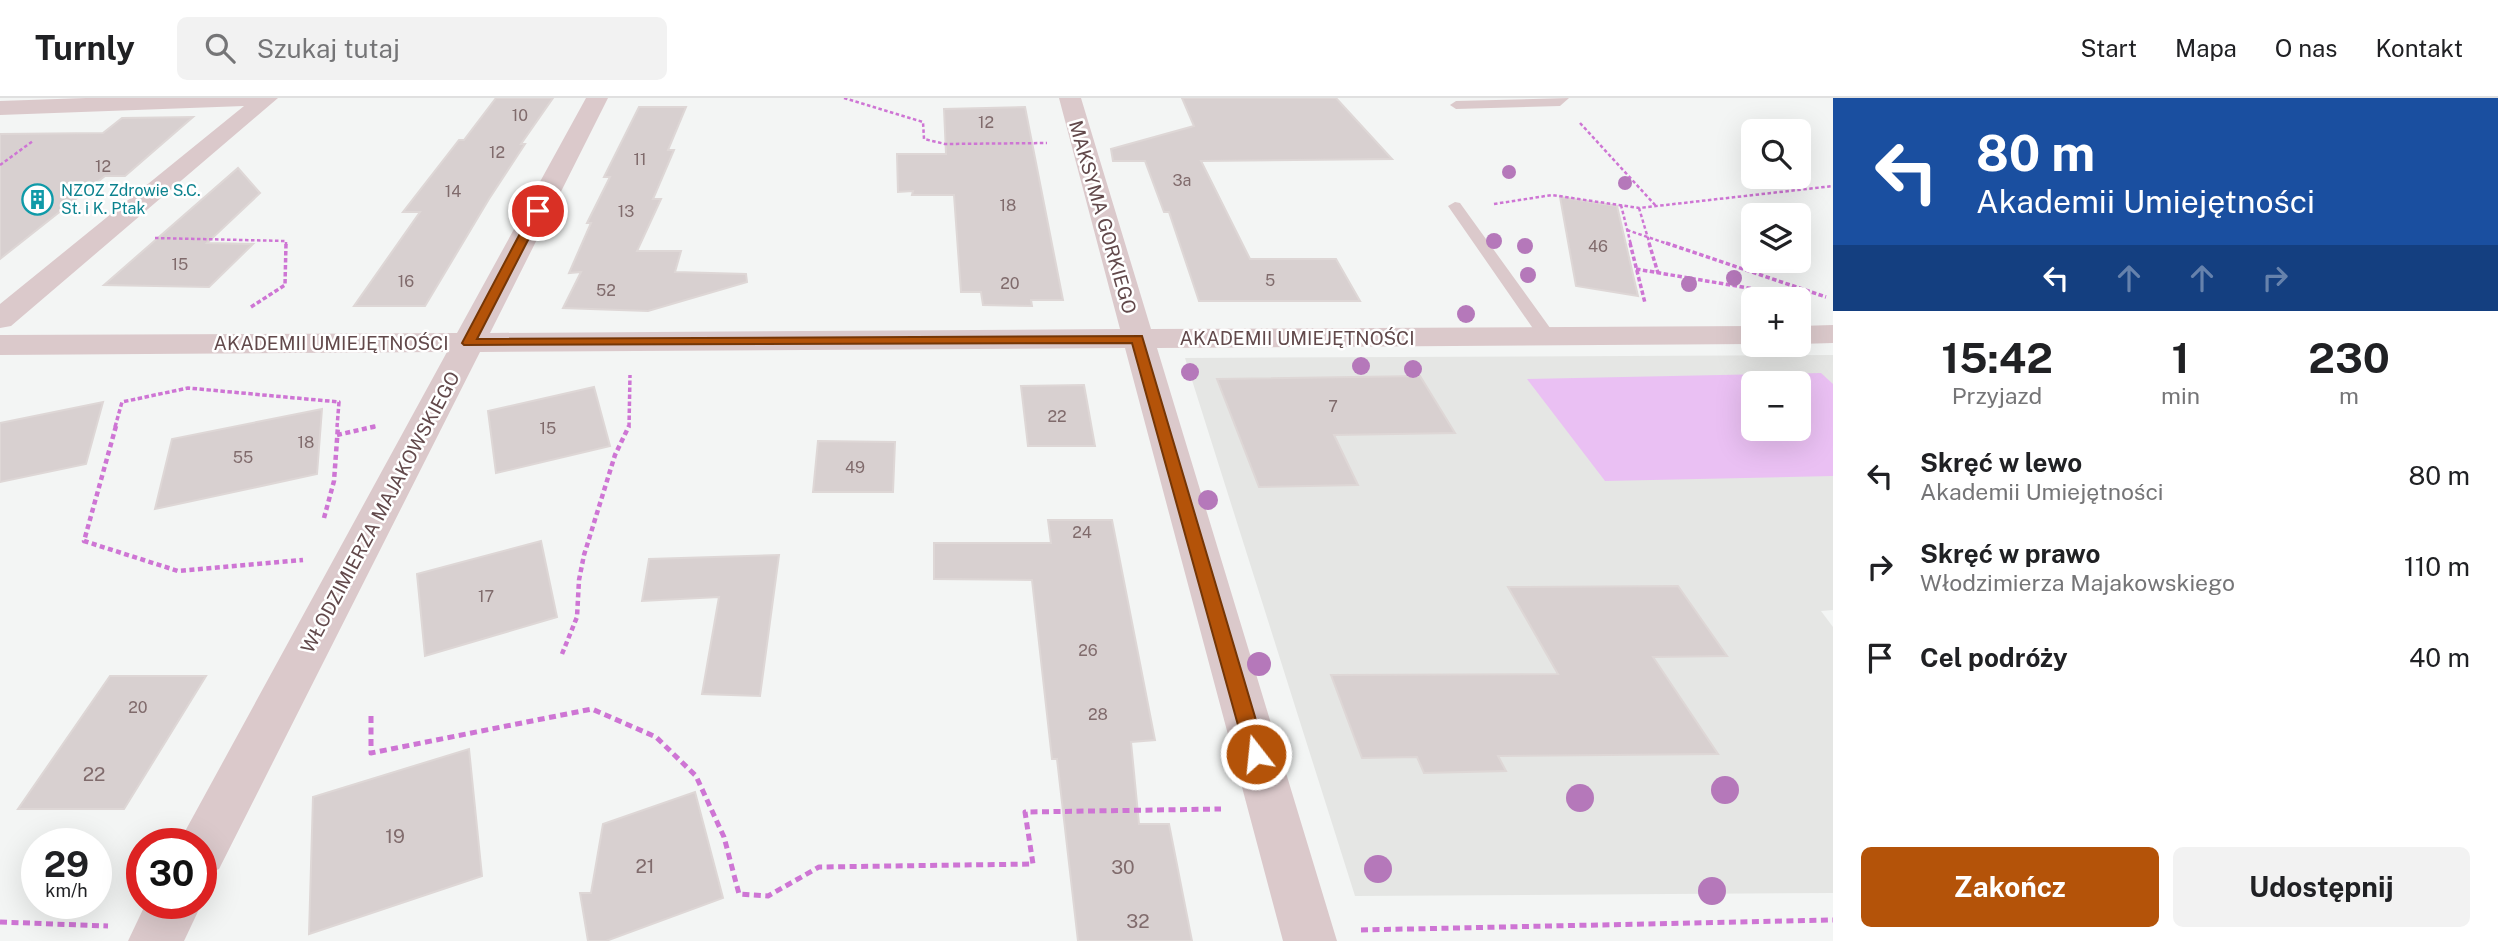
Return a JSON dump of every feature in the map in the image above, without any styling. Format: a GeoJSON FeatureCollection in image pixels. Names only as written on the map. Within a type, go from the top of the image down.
{"type":"FeatureCollection","features":[{"type":"Feature","properties":{"kind":"street"},"geometry":{"type":"LineString","coordinates":[[0,108],[266,98]]}},
{"type":"Feature","properties":{"kind":"street"},"geometry":{"type":"LineString","coordinates":[[0,319],[266,98]]}},
{"type":"Feature","properties":{"kind":"street","name":"WŁODZIMIERZA MAJAKOWSKIEGO"},"geometry":{"type":"LineString","coordinates":[[214,828],[597,98]]}},
{"type":"Feature","properties":{"kind":"street","name":"MAKSYMA GORKIEGO"},"geometry":{"type":"LineString","coordinates":[[1070,98],[1310,941]]}},
{"type":"Feature","properties":{"kind":"street"},"geometry":{"type":"LineString","coordinates":[[1811,335],[1833,334]]}},
{"type":"Feature","properties":{"kind":"street","name":"AKADEMII UMIEJĘTNOŚCI"},"geometry":{"type":"LineString","coordinates":[[0,345],[1741,335]]}},
{"type":"Feature","properties":{"kind":"lane"},"geometry":{"type":"LineString","coordinates":[[1456,105],[1561,100]]}},
{"type":"Feature","properties":{"kind":"lane"},"geometry":{"type":"LineString","coordinates":[[1455,206],[1547,336]]}},
{"type":"Feature","properties":{"kind":"path"},"geometry":{"type":"LineString","coordinates":[[844,98],[923,122],[924,139],[945,144],[1057,143]]}},
{"type":"Feature","properties":{"kind":"path"},"geometry":{"type":"LineString","coordinates":[[1561,100],[1656,206]]}},
{"type":"Feature","properties":{"kind":"path"},"geometry":{"type":"LineString","coordinates":[[1455,206],[1474,206],[1552,195],[1639,208],[1833,186]]}},
{"type":"Feature","properties":{"kind":"path"},"geometry":{"type":"LineString","coordinates":[[1621,205],[1645,305],[1649,310]]}},
{"type":"Feature","properties":{"kind":"path"},"geometry":{"type":"LineString","coordinates":[[1639,208],[1658,273]]}},
{"type":"Feature","properties":{"kind":"path"},"geometry":{"type":"LineString","coordinates":[[1627,230],[1833,301]]}},
{"type":"Feature","properties":{"kind":"path"},"geometry":{"type":"LineString","coordinates":[[151,237],[286,241],[285,285],[253,305],[246,313]]}},
{"type":"Feature","properties":{"kind":"path"},"geometry":{"type":"LineString","coordinates":[[1636,269],[1833,301]]}},
{"type":"Feature","properties":{"kind":"path"},"geometry":{"type":"LineString","coordinates":[[310,551],[305,560],[178,571],[84,541],[122,401],[188,387],[339,402],[334,481],[323,522]]}},
{"type":"Feature","properties":{"kind":"path"},"geometry":{"type":"LineString","coordinates":[[562,654],[577,618],[579,580],[584,555],[615,454],[629,429],[628,393]]}},
{"type":"Feature","properties":{"kind":"path"},"geometry":{"type":"LineString","coordinates":[[337,435],[390,424]]}},
{"type":"Feature","properties":{"kind":"path"},"geometry":{"type":"LineString","coordinates":[[371,716],[371,753],[592,709],[656,737],[696,776],[724,837],[739,894],[768,897],[819,867],[1033,864],[1025,812],[1225,809]]}},
{"type":"Feature","properties":{"kind":"path"},"geometry":{"type":"LineString","coordinates":[[1353,930],[1833,920]]}},
{"type":"Feature","properties":{"kind":"path"},"geometry":{"type":"LineString","coordinates":[[0,922],[164,924]]}},
{"type":"Feature","properties":{"kind":"shaded area"},"geometry":{"type":"Polygon","coordinates":[[[1833,355],[1833,610],[1821,611],[1833,627],[1833,893],[1355,896],[1185,358],[1833,355]]]}},
{"type":"Feature","properties":{"kind":"shaded area"},"geometry":{"type":"Polygon","coordinates":[[[1811,373],[1821,373],[1833,384],[1833,476],[1605,481],[1527,379],[1741,375],[1741,441],[1811,441],[1811,373]]]}},
{"type":"Feature","properties":{"kind":"building"},"geometry":{"type":"Polygon","coordinates":[[[496,98],[553,98],[521,144],[525,144],[425,306],[354,306],[420,212],[403,212],[459,140],[464,140],[496,98]]]}},
{"type":"Feature","properties":{"kind":"building"},"geometry":{"type":"Polygon","coordinates":[[[1182,98],[1336,98],[1392,159],[1201,161],[1250,259],[1336,259],[1360,301],[1199,301],[1169,212],[1164,212],[1145,161],[1113,161],[1111,149],[1194,126],[1182,98]]]}},
{"type":"Feature","properties":{"kind":"building"},"geometry":{"type":"Polygon","coordinates":[[[639,107],[686,107],[668,150],[674,150],[653,199],[661,199],[637,251],[681,251],[675,272],[746,274],[747,282],[648,311],[563,308],[581,272],[569,273],[591,223],[587,223],[610,177],[604,177],[639,107]]]}},
{"type":"Feature","properties":{"kind":"building"},"geometry":{"type":"Polygon","coordinates":[[[1025,107],[1063,300],[1031,300],[1032,306],[983,305],[981,292],[961,292],[954,195],[912,195],[913,191],[898,192],[897,154],[946,154],[944,109],[1025,107]]]}},
{"type":"Feature","properties":{"kind":"building"},"geometry":{"type":"Polygon","coordinates":[[[193,117],[125,176],[105,176],[0,259],[0,134],[103,133],[122,118],[193,117]]]}},
{"type":"Feature","properties":{"kind":"building"},"geometry":{"type":"Polygon","coordinates":[[[238,168],[260,193],[207,243],[253,244],[209,287],[104,285],[238,168]]]}},
{"type":"Feature","properties":{"kind":"building"},"geometry":{"type":"Polygon","coordinates":[[[1560,197],[1617,206],[1638,296],[1576,286],[1560,197]]]}},
{"type":"Feature","properties":{"kind":"building"},"geometry":{"type":"Polygon","coordinates":[[[1420,376],[1455,433],[1334,435],[1358,485],[1259,487],[1217,379],[1420,376]]]}},
{"type":"Feature","properties":{"kind":"building"},"geometry":{"type":"Polygon","coordinates":[[[1084,385],[1095,446],[1028,446],[1021,386],[1084,385]]]}},
{"type":"Feature","properties":{"kind":"building"},"geometry":{"type":"Polygon","coordinates":[[[594,387],[610,446],[496,473],[488,411],[594,387]]]}},
{"type":"Feature","properties":{"kind":"building"},"geometry":{"type":"Polygon","coordinates":[[[103,402],[86,464],[0,482],[0,423],[103,402]]]}},
{"type":"Feature","properties":{"kind":"building"},"geometry":{"type":"Polygon","coordinates":[[[322,409],[317,474],[155,509],[172,439],[322,409]]]}},
{"type":"Feature","properties":{"kind":"building"},"geometry":{"type":"Polygon","coordinates":[[[818,441],[895,442],[893,492],[813,492],[818,441]]]}},
{"type":"Feature","properties":{"kind":"building"},"geometry":{"type":"Polygon","coordinates":[[[1048,520],[1112,520],[1155,740],[1131,742],[1139,824],[1169,824],[1192,941],[1078,941],[1057,759],[1052,759],[1032,580],[934,579],[934,543],[1051,543],[1048,520]]]}},
{"type":"Feature","properties":{"kind":"building"},"geometry":{"type":"Polygon","coordinates":[[[541,541],[557,617],[425,656],[417,574],[541,541]]]}},
{"type":"Feature","properties":{"kind":"building"},"geometry":{"type":"Polygon","coordinates":[[[779,555],[760,696],[702,694],[719,597],[642,601],[649,559],[779,555]]]}},
{"type":"Feature","properties":{"kind":"building"},"geometry":{"type":"Polygon","coordinates":[[[1678,586],[1727,656],[1653,657],[1718,754],[1498,756],[1506,771],[1424,773],[1417,757],[1362,758],[1331,675],[1558,674],[1508,587],[1678,586]]]}},
{"type":"Feature","properties":{"kind":"building"},"geometry":{"type":"Polygon","coordinates":[[[110,676],[206,676],[124,809],[18,809],[110,676]]]}},
{"type":"Feature","properties":{"kind":"building"},"geometry":{"type":"Polygon","coordinates":[[[469,749],[482,876],[309,934],[313,797],[469,749]]]}},
{"type":"Feature","properties":{"kind":"building"},"geometry":{"type":"Polygon","coordinates":[[[695,792],[723,898],[606,941],[588,941],[580,893],[591,893],[603,824],[695,792]]]}},
{"type":"Feature","properties":{"kind":"place","name":"NZOZ Zdrowie S.C. St. i K. Ptak"},"geometry":{"type":"Point","coordinates":[38,199]}},
{"type":"Feature","properties":{"kind":"route"},"geometry":{"type":"LineString","coordinates":[[538,211],[468,343],[1138,339],[1256,754]]}}]}
